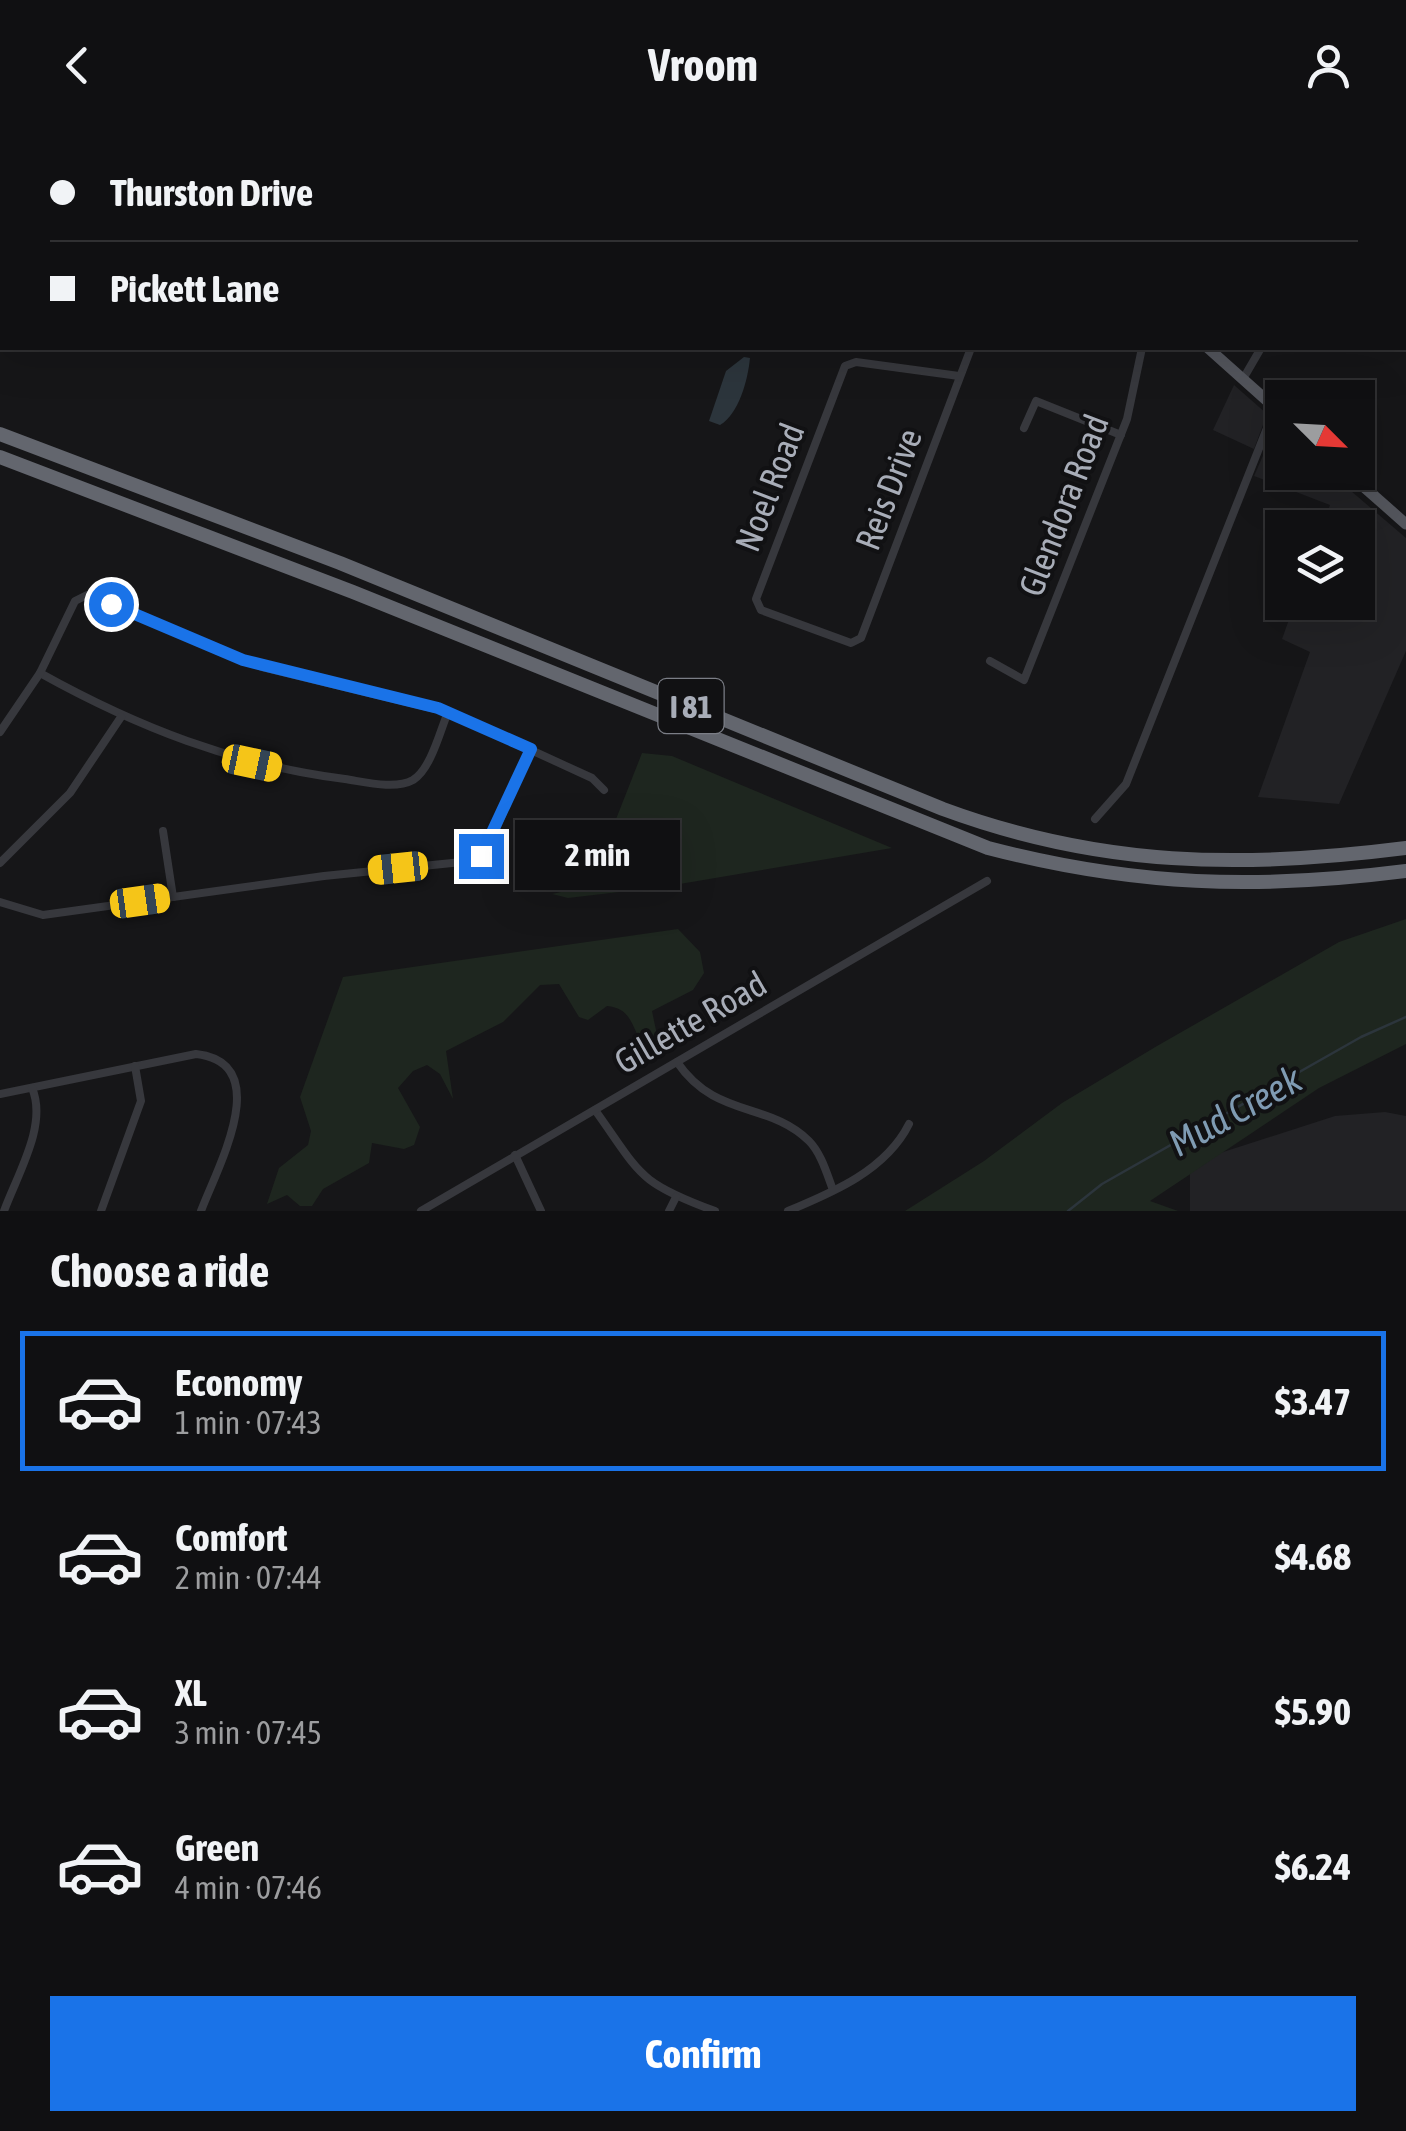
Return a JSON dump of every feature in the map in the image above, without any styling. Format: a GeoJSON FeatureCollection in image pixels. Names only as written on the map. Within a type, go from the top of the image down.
{"type":"FeatureCollection","features":[{"type":"Feature","properties":{"kind":"highway","name":"I 81"},"geometry":{"type":"LineString","coordinates":[[0,434],[340,563],[943,809],[1010,832],[1093,851],[1198,862],[1306,861],[1406,848]]}},
{"type":"Feature","properties":{"kind":"highway","name":"I 81"},"geometry":{"type":"LineString","coordinates":[[0,457],[353,592],[988,848],[1077,870],[1176,883],[1294,884],[1406,871]]}},
{"type":"Feature","properties":{"kind":"main road"},"geometry":{"type":"LineString","coordinates":[[1210,350],[1265,398]]}},
{"type":"Feature","properties":{"kind":"main road"},"geometry":{"type":"LineString","coordinates":[[1367,490],[1406,524]]}},
{"type":"Feature","properties":{"kind":"street","name":"Reis Drive"},"geometry":{"type":"LineString","coordinates":[[851,642],[863,634],[969,350]]}},
{"type":"Feature","properties":{"kind":"street","name":"Glendora Road"},"geometry":{"type":"LineString","coordinates":[[990,661],[1024,680],[1120,435],[1141,350]]}},
{"type":"Feature","properties":{"kind":"street"},"geometry":{"type":"LineString","coordinates":[[1244,379],[1260,350]]}},
{"type":"Feature","properties":{"kind":"street","name":"Noel Road"},"geometry":{"type":"LineString","coordinates":[[851,642],[756,606],[845,366],[856,362],[959,376]]}},
{"type":"Feature","properties":{"kind":"street"},"geometry":{"type":"LineString","coordinates":[[1024,428],[1036,402],[1120,435]]}},
{"type":"Feature","properties":{"kind":"street"},"geometry":{"type":"LineString","coordinates":[[1095,818],[1126,784],[1265,445]]}},
{"type":"Feature","properties":{"kind":"street"},"geometry":{"type":"LineString","coordinates":[[0,732],[40,673],[76,600],[94,596],[252,664],[448,712],[592,778],[604,790]]}},
{"type":"Feature","properties":{"kind":"street"},"geometry":{"type":"LineString","coordinates":[[40,673],[121,717],[252,763],[396,784],[419,776],[448,712]]}},
{"type":"Feature","properties":{"kind":"street"},"geometry":{"type":"LineString","coordinates":[[0,863],[78,784],[121,717]]}},
{"type":"Feature","properties":{"kind":"street"},"geometry":{"type":"LineString","coordinates":[[0,902],[43,915],[472,861],[489,845],[531,749]]}},
{"type":"Feature","properties":{"kind":"street"},"geometry":{"type":"LineString","coordinates":[[162,830],[172,896]]}},
{"type":"Feature","properties":{"kind":"street","name":"Gillette Road"},"geometry":{"type":"LineString","coordinates":[[421,1211],[986,881]]}},
{"type":"Feature","properties":{"kind":"street"},"geometry":{"type":"LineString","coordinates":[[0,1094],[202,1054],[221,1062],[235,1078],[236,1114],[201,1211]]}},
{"type":"Feature","properties":{"kind":"street"},"geometry":{"type":"LineString","coordinates":[[677,1062],[702,1092],[774,1121],[810,1142],[833,1190]]}},
{"type":"Feature","properties":{"kind":"street"},"geometry":{"type":"LineString","coordinates":[[101,1211],[141,1101],[136,1066]]}},
{"type":"Feature","properties":{"kind":"street"},"geometry":{"type":"LineString","coordinates":[[4,1211],[37,1118],[32,1088]]}},
{"type":"Feature","properties":{"kind":"street"},"geometry":{"type":"LineString","coordinates":[[595,1110],[634,1168],[676,1196],[716,1211]]}},
{"type":"Feature","properties":{"kind":"street"},"geometry":{"type":"LineString","coordinates":[[788,1211],[833,1190],[888,1156],[909,1124]]}},
{"type":"Feature","properties":{"kind":"street"},"geometry":{"type":"LineString","coordinates":[[515,1156],[541,1211]]}},
{"type":"Feature","properties":{"kind":"street"},"geometry":{"type":"LineString","coordinates":[[668,1211],[676,1196]]}},
{"type":"Feature","properties":{"kind":"shaded area"},"geometry":{"type":"Polygon","coordinates":[[[744,357],[750,358],[749,366],[737,405],[720,425],[709,421],[726,371],[744,357]]]}},
{"type":"Feature","properties":{"kind":"shaded area"},"geometry":{"type":"Polygon","coordinates":[[[1234,385],[1265,412],[1254,449],[1213,430],[1234,385]]]}},
{"type":"Feature","properties":{"kind":"shaded area"},"geometry":{"type":"Polygon","coordinates":[[[1265,451],[1265,480],[1254,476],[1265,451]]]}},
{"type":"Feature","properties":{"kind":"shaded area"},"geometry":{"type":"Polygon","coordinates":[[[1291,490],[1350,490],[1373,510],[1328,510],[1330,505],[1291,490]]]}},
{"type":"Feature","properties":{"kind":"shaded area"},"geometry":{"type":"Polygon","coordinates":[[[1375,511],[1406,538],[1406,651],[1339,804],[1258,797],[1310,652],[1282,639],[1289,620],[1375,620],[1375,511]]]}},
{"type":"Feature","properties":{"kind":"shaded area"},"geometry":{"type":"Polygon","coordinates":[[[642,753],[672,756],[892,848],[662,887],[568,898],[552,894],[588,886],[586,874],[598,865],[642,753]]]}},
{"type":"Feature","properties":{"kind":"shaded area"},"geometry":{"type":"Polygon","coordinates":[[[1406,919],[1406,1044],[1319,1088],[1150,1201],[1178,1211],[905,1211],[984,1161],[1062,1103],[1157,1046],[1339,942],[1406,919]]]}},
{"type":"Feature","properties":{"kind":"shaded area"},"geometry":{"type":"Polygon","coordinates":[[[678,929],[700,952],[704,973],[693,990],[652,1011],[657,1035],[649,1040],[637,1034],[626,1015],[613,1007],[607,1006],[588,1020],[579,1017],[559,984],[540,985],[503,1022],[446,1051],[453,1099],[440,1074],[427,1065],[413,1071],[398,1088],[420,1127],[414,1145],[404,1149],[372,1143],[369,1163],[323,1189],[312,1206],[300,1206],[287,1195],[267,1204],[279,1168],[308,1145],[311,1131],[300,1097],[343,977],[678,929]]]}},
{"type":"Feature","properties":{"kind":"shaded area"},"geometry":{"type":"Polygon","coordinates":[[[1385,1112],[1406,1116],[1406,1211],[1190,1211],[1190,1172],[1217,1154],[1335,1116],[1385,1112]]]}},
{"type":"Feature","properties":{"kind":"waterway","name":"Mud Creek"},"geometry":{"type":"LineString","coordinates":[[1068,1211],[1102,1184],[1361,1037],[1406,1017]]}},
{"type":"Feature","properties":{"kind":"route"},"geometry":{"type":"LineString","coordinates":[[111,604],[243,660],[438,708],[531,749],[481,856]]}}]}
